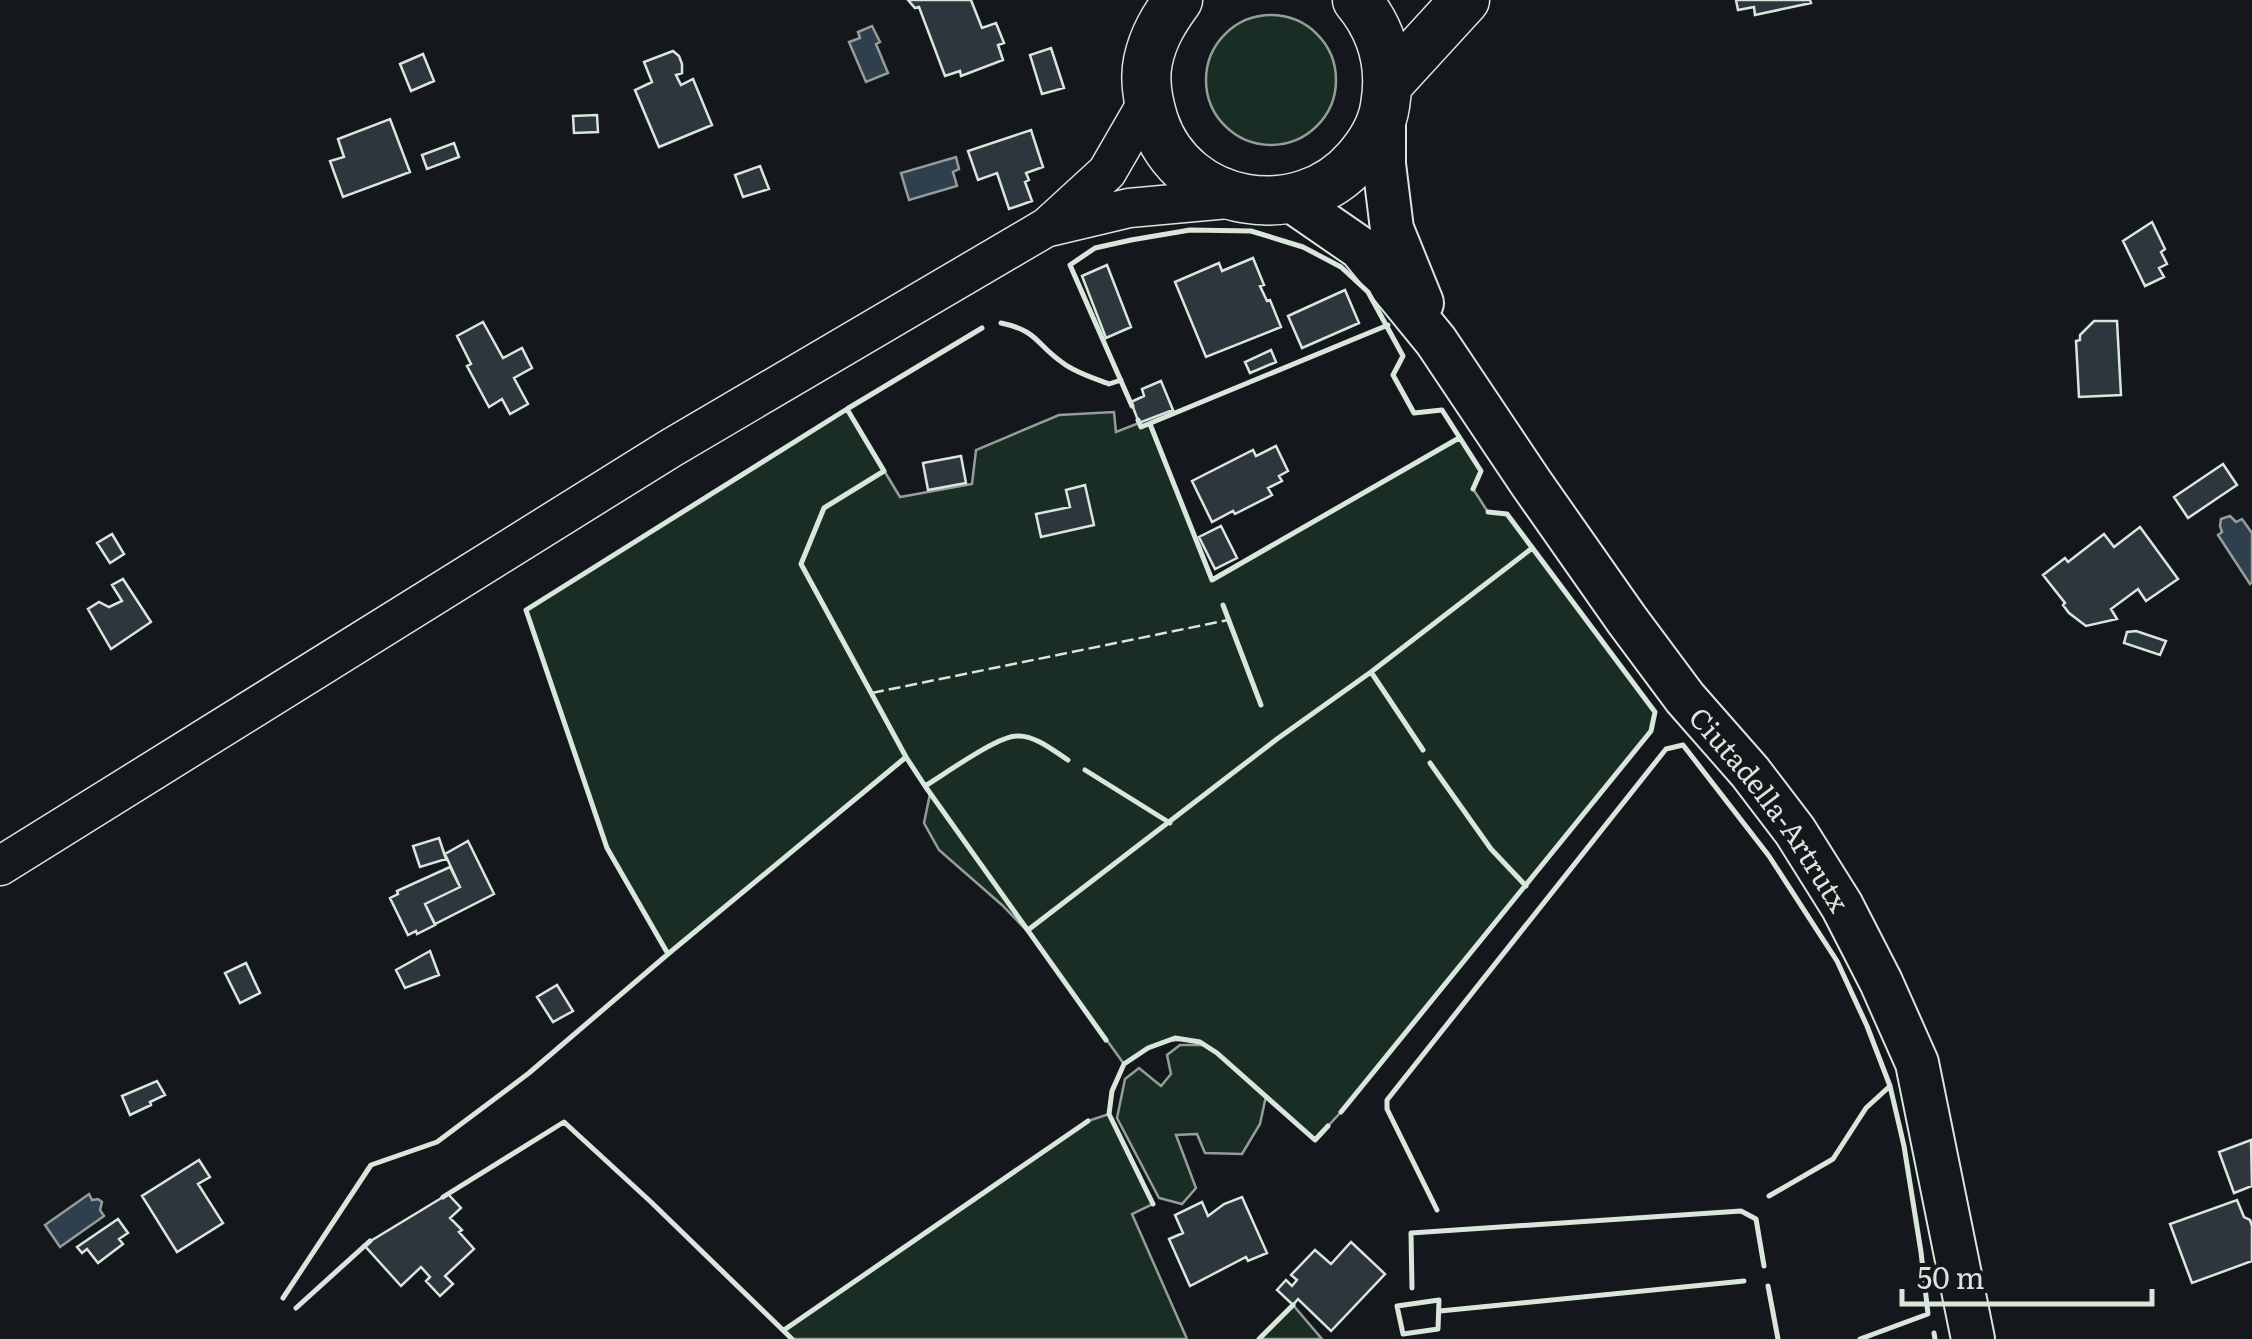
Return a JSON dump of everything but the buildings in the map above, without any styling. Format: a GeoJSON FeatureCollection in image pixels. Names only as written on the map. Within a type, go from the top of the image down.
{"type":"FeatureCollection","features":[{"type":"Feature","properties":{"kind":"main road"},"geometry":{"type":"LineString","coordinates":[[1357,0],[1370,15],[1384,48],[1386,99]]}},
{"type":"Feature","properties":{"kind":"main road"},"geometry":{"type":"LineString","coordinates":[[1165,9],[1148,63],[1148,102],[1159,135],[1179,163],[1206,185],[1239,198],[1264,202],[1320,189],[1348,170],[1370,144],[1386,99],[1465,0]]}},
{"type":"Feature","properties":{"kind":"main road","name":"Ciutadella-Artrutx"},"geometry":{"type":"LineString","coordinates":[[1386,99],[1384,164],[1392,228],[1436,341]]}},
{"type":"Feature","properties":{"kind":"main road","name":"Ciutadella-Artrutx"},"geometry":{"type":"LineString","coordinates":[[1289,199],[1360,248],[1436,341],[1627,620],[1784,816],[1842,906],[1917,1063],[1973,1339]]}},
{"type":"Feature","properties":{"kind":"street"},"geometry":{"type":"LineString","coordinates":[[0,866],[671,448],[1047,228],[1107,172],[1148,102]]}},
{"type":"Feature","properties":{"kind":"street"},"geometry":{"type":"LineString","coordinates":[[1047,228],[1129,208],[1239,198]]}},
{"type":"Feature","properties":{"kind":"green space"},"geometry":{"type":"Polygon","coordinates":[[[1271,15],[1296,20],[1317,34],[1331,55],[1336,80],[1331,105],[1317,126],[1296,140],[1271,145],[1246,140],[1225,126],[1211,105],[1206,80],[1211,55],[1225,34],[1246,20],[1271,15]]]}},
{"type":"Feature","properties":{"kind":"green space"},"geometry":{"type":"Polygon","coordinates":[[[847,409],[900,497],[972,484],[976,450],[1059,415],[1114,412],[1116,432],[1139,423],[1142,427],[1150,424],[1212,579],[1459,438],[1481,471],[1473,489],[1488,512],[1507,514],[1655,712],[1651,732],[1315,1140],[1266,1096],[1260,1124],[1242,1154],[1205,1153],[1197,1134],[1176,1135],[1196,1188],[1182,1204],[1159,1198],[1117,1118],[1125,1079],[1139,1068],[1161,1086],[1171,1074],[1167,1055],[1180,1045],[1204,1045],[1182,1040],[1162,1043],[1124,1064],[1031,935],[939,850],[924,823],[930,794],[907,758],[668,954],[607,848],[526,610],[847,409]]]}},
{"type":"Feature","properties":{"kind":"green space"},"geometry":{"type":"Polygon","coordinates":[[[1109,1114],[1153,1204],[1132,1214],[1187,1339],[792,1339],[784,1330],[1088,1121],[1109,1114]]]}},
{"type":"Feature","properties":{"kind":"green space"},"geometry":{"type":"Polygon","coordinates":[[[1293,1305],[1322,1339],[1259,1339],[1293,1305]]]}},
{"type":"Feature","properties":{"kind":"water"},"geometry":{"type":"Polygon","coordinates":[[[872,26],[888,73],[866,82],[849,42],[860,38],[858,32],[872,26]]]}},
{"type":"Feature","properties":{"kind":"water"},"geometry":{"type":"Polygon","coordinates":[[[956,157],[959,169],[953,172],[957,186],[909,200],[901,173],[956,157]]]}},
{"type":"Feature","properties":{"kind":"water"},"geometry":{"type":"Polygon","coordinates":[[[2230,516],[2236,522],[2242,519],[2252,533],[2250,584],[2218,535],[2222,532],[2221,519],[2230,516]]]}},
{"type":"Feature","properties":{"kind":"water"},"geometry":{"type":"Polygon","coordinates":[[[89,1194],[92,1200],[102,1202],[100,1210],[104,1216],[60,1247],[45,1225],[89,1194]]]}},
{"type":"Feature","properties":{"kind":"fence"},"geometry":{"type":"LineString","coordinates":[[872,693],[1228,620]]}},
{"type":"Feature","properties":{"kind":"wall"},"geometry":{"type":"LineString","coordinates":[[1132,406],[1070,265],[1095,248],[1131,240],[1190,230],[1251,231],[1303,247],[1341,267],[1368,292],[1403,356],[1393,375],[1414,413],[1442,410],[1481,471],[1473,489]]}},
{"type":"Feature","properties":{"kind":"wall"},"geometry":{"type":"LineString","coordinates":[[1001,323],[1030,334],[1068,367],[1109,384],[1121,380]]}},
{"type":"Feature","properties":{"kind":"wall"},"geometry":{"type":"LineString","coordinates":[[1138,420],[1141,427],[1388,325]]}},
{"type":"Feature","properties":{"kind":"wall"},"geometry":{"type":"LineString","coordinates":[[847,409],[982,328]]}},
{"type":"Feature","properties":{"kind":"wall"},"geometry":{"type":"LineString","coordinates":[[906,757],[668,954],[607,848],[526,610],[847,409],[884,471],[824,508],[801,564],[906,757],[1106,1040]]}},
{"type":"Feature","properties":{"kind":"wall"},"geometry":{"type":"LineString","coordinates":[[1150,424],[1212,580],[1459,438]]}},
{"type":"Feature","properties":{"kind":"wall"},"geometry":{"type":"LineString","coordinates":[[1341,1112],[1651,731],[1655,712],[1507,514],[1488,512]]}},
{"type":"Feature","properties":{"kind":"wall"},"geometry":{"type":"LineString","coordinates":[[1028,930],[1531,549]]}},
{"type":"Feature","properties":{"kind":"wall"},"geometry":{"type":"LineString","coordinates":[[1223,605],[1261,705]]}},
{"type":"Feature","properties":{"kind":"wall"},"geometry":{"type":"LineString","coordinates":[[1371,672],[1423,750]]}},
{"type":"Feature","properties":{"kind":"wall"},"geometry":{"type":"LineString","coordinates":[[925,786],[984,749],[1017,736],[1037,741],[1068,760]]}},
{"type":"Feature","properties":{"kind":"wall"},"geometry":{"type":"LineString","coordinates":[[1437,1210],[1387,1109],[1387,1100],[1666,749],[1683,745],[1769,856],[1837,961],[1890,1086],[1904,1146],[1928,1314],[1860,1339]]}},
{"type":"Feature","properties":{"kind":"wall"},"geometry":{"type":"LineString","coordinates":[[1430,763],[1491,849],[1526,886]]}},
{"type":"Feature","properties":{"kind":"wall"},"geometry":{"type":"LineString","coordinates":[[1085,770],[1170,823]]}},
{"type":"Feature","properties":{"kind":"wall"},"geometry":{"type":"LineString","coordinates":[[283,1298],[371,1165],[437,1142],[529,1073],[668,954]]}},
{"type":"Feature","properties":{"kind":"wall"},"geometry":{"type":"LineString","coordinates":[[1153,1204],[1109,1114],[1112,1091],[1124,1064],[1148,1048],[1175,1038],[1200,1042],[1315,1140],[1328,1126]]}},
{"type":"Feature","properties":{"kind":"wall"},"geometry":{"type":"LineString","coordinates":[[1769,1196],[1833,1159],[1866,1108],[1890,1086]]}},
{"type":"Feature","properties":{"kind":"wall"},"geometry":{"type":"LineString","coordinates":[[784,1330],[1088,1121]]}},
{"type":"Feature","properties":{"kind":"wall"},"geometry":{"type":"LineString","coordinates":[[443,1197],[564,1122],[792,1339]]}},
{"type":"Feature","properties":{"kind":"wall"},"geometry":{"type":"LineString","coordinates":[[1412,1288],[1411,1233],[1741,1211],[1756,1219],[1764,1266]]}},
{"type":"Feature","properties":{"kind":"wall"},"geometry":{"type":"LineString","coordinates":[[296,1308],[370,1241]]}},
{"type":"Feature","properties":{"kind":"wall"},"geometry":{"type":"LineString","coordinates":[[1440,1311],[1744,1281]]}},
{"type":"Feature","properties":{"kind":"wall"},"geometry":{"type":"LineString","coordinates":[[1768,1286],[1778,1339]]}},
{"type":"Feature","properties":{"kind":"wall"},"geometry":{"type":"LineString","coordinates":[[1439,1300],[1438,1329],[1403,1334],[1397,1306],[1439,1300]]}},
{"type":"Feature","properties":{"kind":"wall"},"geometry":{"type":"LineString","coordinates":[[1259,1339],[1293,1305]]}},
{"type":"Feature","properties":{"kind":"wall"},"geometry":{"type":"LineString","coordinates":[[1934,1333],[1935,1339]]}}]}
